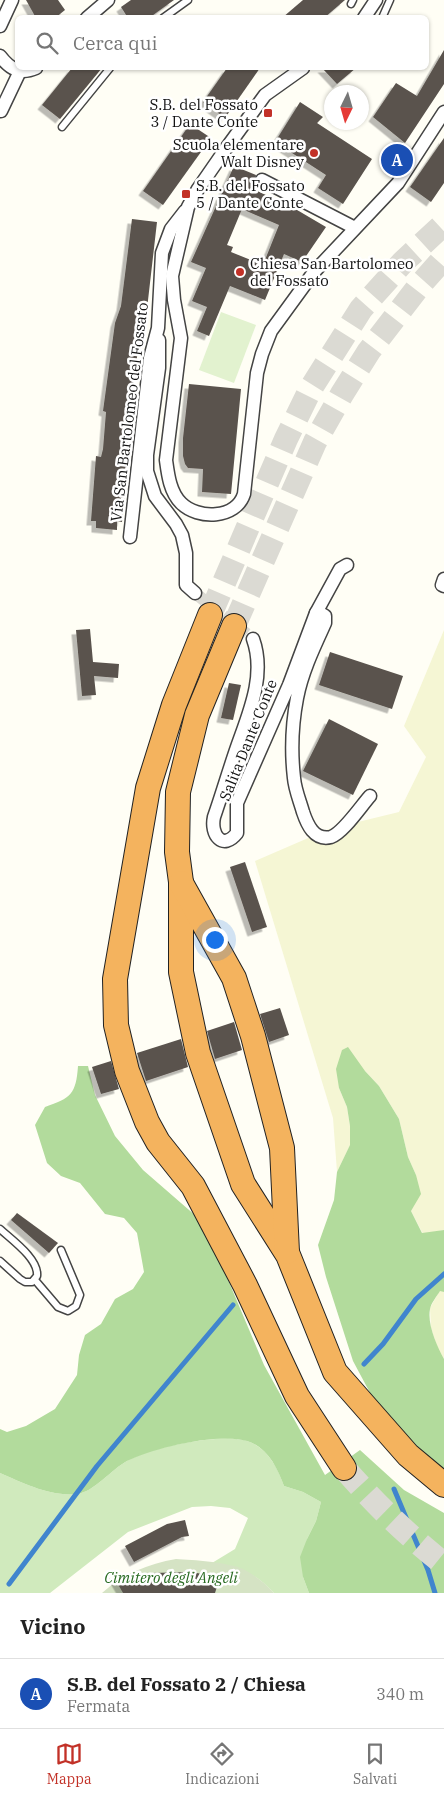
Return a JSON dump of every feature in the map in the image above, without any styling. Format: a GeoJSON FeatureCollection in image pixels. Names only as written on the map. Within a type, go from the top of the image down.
{"type":"FeatureCollection","features":[{"type":"Feature","properties":{"kind":"highway"},"geometry":{"type":"LineString","coordinates":[[210,615],[174,705],[148,788],[115,979],[116,1025],[127,1071],[147,1122],[158,1142],[193,1186],[245,1285],[297,1396],[344,1468]]}},
{"type":"Feature","properties":{"kind":"highway"},"geometry":{"type":"LineString","coordinates":[[234,626],[197,715],[178,792],[176,852],[180,882],[181,972],[198,1053],[243,1184],[288,1255],[335,1372],[410,1458],[444,1485]]}},
{"type":"Feature","properties":{"kind":"highway"},"geometry":{"type":"LineString","coordinates":[[180,882],[234,978],[252,1036],[282,1148],[288,1255]]}},
{"type":"Feature","properties":{"kind":"street"},"geometry":{"type":"LineString","coordinates":[[0,26],[12,0]]}},
{"type":"Feature","properties":{"kind":"street"},"geometry":{"type":"LineString","coordinates":[[90,15],[108,0]]}},
{"type":"Feature","properties":{"kind":"street"},"geometry":{"type":"LineString","coordinates":[[366,15],[376,0]]}},
{"type":"Feature","properties":{"kind":"street"},"geometry":{"type":"LineString","coordinates":[[0,56],[15,70]]}},
{"type":"Feature","properties":{"kind":"street"},"geometry":{"type":"LineString","coordinates":[[16,70],[31,70]]}},
{"type":"Feature","properties":{"kind":"street","name":"Via San Bartolomeo del Fossato"},"geometry":{"type":"LineString","coordinates":[[130,538],[150,358],[158,328],[162,253],[171,229],[188,207],[224,150],[265,95],[300,70]]}},
{"type":"Feature","properties":{"kind":"street"},"geometry":{"type":"LineString","coordinates":[[2,111],[20,71]]}},
{"type":"Feature","properties":{"kind":"street","name":"Via San Bartolomeo del Fossato"},"geometry":{"type":"LineString","coordinates":[[188,207],[172,276],[181,338],[166,460],[169,480],[178,499],[188,508],[204,513],[228,512],[235,509],[242,498],[257,372],[271,331],[314,272],[398,183],[444,112]]}},
{"type":"Feature","properties":{"kind":"street"},"geometry":{"type":"LineString","coordinates":[[262,180],[356,228]]}},
{"type":"Feature","properties":{"kind":"street"},"geometry":{"type":"LineString","coordinates":[[158,328],[159,368],[147,455],[148,476],[155,496],[176,524],[182,536],[186,553],[186,585],[195,593]]}},
{"type":"Feature","properties":{"kind":"street","name":"Salita Dante Conte"},"geometry":{"type":"LineString","coordinates":[[253,639],[258,658],[256,686],[213,822],[215,835],[225,840],[230,840],[237,833],[237,803],[289,685],[316,614],[340,569],[347,565]]}},
{"type":"Feature","properties":{"kind":"street"},"geometry":{"type":"LineString","coordinates":[[444,579],[442,585],[444,586]]}},
{"type":"Feature","properties":{"kind":"street","name":"Salita Dante Conte"},"geometry":{"type":"LineString","coordinates":[[316,614],[320,612],[325,616],[325,623],[300,685],[294,715],[292,746],[294,779],[307,823],[313,832],[320,836],[332,836],[340,832],[370,796]]}},
{"type":"Feature","properties":{"kind":"lane"},"geometry":{"type":"LineString","coordinates":[[167,15],[188,0]]}},
{"type":"Feature","properties":{"kind":"lane"},"geometry":{"type":"LineString","coordinates":[[383,15],[390,0]]}},
{"type":"Feature","properties":{"kind":"lane"},"geometry":{"type":"LineString","coordinates":[[62,127],[108,70]]}},
{"type":"Feature","properties":{"kind":"lane"},"geometry":{"type":"LineString","coordinates":[[0,1229],[32,1261],[38,1273],[35,1280],[29,1283],[20,1279],[0,1261]]}},
{"type":"Feature","properties":{"kind":"lane"},"geometry":{"type":"LineString","coordinates":[[35,1280],[58,1307],[68,1311],[76,1306],[80,1295],[76,1280],[61,1250]]}},
{"type":"Feature","properties":{"kind":"green space"},"geometry":{"type":"Polygon","coordinates":[[[221,312],[256,325],[234,383],[199,370],[221,312]]]}},
{"type":"Feature","properties":{"kind":"green space"},"geometry":{"type":"Polygon","coordinates":[[[444,630],[444,1230],[423,1234],[411,1211],[416,1175],[408,1157],[399,1119],[379,1086],[365,1071],[339,1088],[347,1107],[350,1126],[350,1146],[337,1172],[333,1118],[255,861],[329,829],[399,812],[426,757],[404,726],[444,630]]]}},
{"type":"Feature","properties":{"kind":"green space"},"geometry":{"type":"Polygon","coordinates":[[[348,1047],[365,1071],[379,1086],[399,1119],[408,1157],[416,1175],[421,1194],[411,1211],[422,1233],[444,1230],[444,1292],[440,1291],[434,1300],[429,1315],[433,1335],[444,1359],[444,1473],[417,1453],[376,1404],[353,1361],[326,1277],[318,1245],[334,1200],[337,1172],[350,1145],[347,1107],[339,1088],[336,1069],[342,1050],[348,1047]]]}},
{"type":"Feature","properties":{"kind":"green space"},"geometry":{"type":"Polygon","coordinates":[[[78,1066],[88,1066],[95,1095],[115,1136],[143,1170],[204,1223],[264,1365],[325,1475],[360,1450],[404,1490],[444,1513],[444,1593],[309,1593],[303,1577],[300,1557],[316,1521],[321,1502],[303,1492],[284,1486],[266,1453],[247,1441],[220,1438],[152,1451],[127,1461],[90,1489],[77,1494],[47,1491],[0,1473],[0,1429],[7,1432],[26,1426],[55,1409],[77,1375],[79,1355],[85,1335],[101,1324],[115,1299],[133,1289],[144,1272],[137,1233],[124,1218],[105,1214],[80,1183],[61,1176],[47,1163],[35,1125],[45,1107],[61,1101],[74,1089],[78,1066]]]}},
{"type":"Feature","properties":{"kind":"green space"},"geometry":{"type":"Polygon","coordinates":[[[440,1290],[444,1292],[444,1359],[437,1347],[431,1328],[430,1308],[440,1290]]]}},
{"type":"Feature","properties":{"kind":"green space"},"geometry":{"type":"Polygon","coordinates":[[[227,1438],[245,1440],[261,1448],[275,1465],[284,1486],[303,1492],[321,1502],[316,1521],[307,1539],[303,1577],[309,1593],[274,1593],[253,1575],[212,1563],[235,1549],[248,1518],[230,1508],[211,1506],[192,1507],[128,1532],[50,1593],[0,1593],[0,1473],[47,1491],[77,1494],[90,1489],[127,1461],[150,1451],[203,1440],[227,1438]]]}},
{"type":"Feature","properties":{"kind":"green space","name":"Cimitero degli Angeli"},"geometry":{"type":"Polygon","coordinates":[[[176,1559],[219,1563],[243,1569],[260,1580],[274,1593],[102,1593],[127,1575],[176,1559]]]}},
{"type":"Feature","properties":{"kind":"building"},"geometry":{"type":"Polygon","coordinates":[[[26,0],[58,0],[65,10],[59,15],[34,15],[26,0]]]}},
{"type":"Feature","properties":{"kind":"building"},"geometry":{"type":"Polygon","coordinates":[[[131,0],[174,0],[153,15],[126,15],[121,7],[131,0]]]}},
{"type":"Feature","properties":{"kind":"building"},"geometry":{"type":"Polygon","coordinates":[[[303,0],[345,0],[328,15],[286,15],[303,0]]]}},
{"type":"Feature","properties":{"kind":"building"},"geometry":{"type":"Polygon","coordinates":[[[444,50],[444,84],[405,143],[373,117],[396,83],[417,96],[444,50]]]}},
{"type":"Feature","properties":{"kind":"building"},"geometry":{"type":"Polygon","coordinates":[[[70,70],[100,70],[60,119],[42,105],[70,70]]]}},
{"type":"Feature","properties":{"kind":"building"},"geometry":{"type":"Polygon","coordinates":[[[226,70],[259,70],[225,118],[203,102],[226,70]]]}},
{"type":"Feature","properties":{"kind":"building"},"geometry":{"type":"Polygon","coordinates":[[[324,70],[354,70],[337,84],[324,70]]]}},
{"type":"Feature","properties":{"kind":"building"},"geometry":{"type":"Polygon","coordinates":[[[300,102],[323,117],[317,123],[324,128],[324,130],[328,130],[372,159],[343,204],[318,188],[326,175],[275,142],[300,102]]]}},
{"type":"Feature","properties":{"kind":"building"},"geometry":{"type":"Polygon","coordinates":[[[190,124],[211,138],[163,205],[143,191],[190,124]]]}},
{"type":"Feature","properties":{"kind":"building"},"geometry":{"type":"Polygon","coordinates":[[[444,138],[444,183],[431,202],[410,187],[444,138]]]}},
{"type":"Feature","properties":{"kind":"building"},"geometry":{"type":"Polygon","coordinates":[[[234,166],[256,175],[253,189],[292,207],[326,227],[302,262],[284,254],[265,300],[230,286],[209,336],[197,331],[207,307],[192,301],[206,268],[191,262],[234,166]],[[242,209],[227,245],[233,247],[231,252],[263,265],[279,225],[242,209]]]}},
{"type":"Feature","properties":{"kind":"building"},"geometry":{"type":"Polygon","coordinates":[[[132,219],[157,222],[147,309],[141,327],[128,425],[134,426],[132,450],[129,450],[122,522],[117,521],[117,530],[96,528],[96,521],[91,521],[96,456],[101,457],[103,449],[106,412],[103,411],[115,323],[121,306],[132,219]]]}},
{"type":"Feature","properties":{"kind":"building"},"geometry":{"type":"Polygon","coordinates":[[[189,384],[241,389],[231,494],[202,492],[203,469],[188,468],[185,464],[183,438],[189,384]]]}},
{"type":"Feature","properties":{"kind":"building"},"geometry":{"type":"Polygon","coordinates":[[[90,629],[93,662],[119,664],[118,678],[94,676],[96,695],[82,696],[76,630],[90,629]]]}},
{"type":"Feature","properties":{"kind":"building"},"geometry":{"type":"Polygon","coordinates":[[[330,652],[403,676],[392,709],[319,685],[330,652]]]}},
{"type":"Feature","properties":{"kind":"building"},"geometry":{"type":"Polygon","coordinates":[[[229,683],[241,685],[233,720],[221,718],[229,683]]]}},
{"type":"Feature","properties":{"kind":"building"},"geometry":{"type":"Polygon","coordinates":[[[329,719],[378,744],[353,795],[303,771],[329,719]]]}},
{"type":"Feature","properties":{"kind":"building"},"geometry":{"type":"Polygon","coordinates":[[[245,862],[267,927],[252,932],[230,867],[245,862]]]}},
{"type":"Feature","properties":{"kind":"building"},"geometry":{"type":"Polygon","coordinates":[[[280,1008],[289,1035],[269,1042],[260,1014],[280,1008]]]}},
{"type":"Feature","properties":{"kind":"building"},"geometry":{"type":"Polygon","coordinates":[[[234,1022],[242,1050],[215,1059],[207,1031],[234,1022]]]}},
{"type":"Feature","properties":{"kind":"building"},"geometry":{"type":"Polygon","coordinates":[[[181,1039],[188,1067],[146,1081],[137,1053],[181,1039]]]}},
{"type":"Feature","properties":{"kind":"building"},"geometry":{"type":"Polygon","coordinates":[[[111,1061],[119,1089],[101,1094],[92,1067],[111,1061]]]}},
{"type":"Feature","properties":{"kind":"building"},"geometry":{"type":"Polygon","coordinates":[[[17,1213],[58,1243],[49,1253],[11,1220],[17,1213]]]}},
{"type":"Feature","properties":{"kind":"building"},"geometry":{"type":"Polygon","coordinates":[[[185,1520],[189,1536],[182,1537],[134,1562],[125,1546],[167,1524],[185,1520]]]}},
{"type":"Feature","properties":{"kind":"building"},"geometry":{"type":"Polygon","coordinates":[[[191,1572],[220,1577],[215,1593],[123,1593],[112,1574],[191,1572]]]}},
{"type":"Feature","properties":{"kind":"waterway"},"geometry":{"type":"LineString","coordinates":[[364,1364],[383,1344],[416,1299],[444,1274]]}},
{"type":"Feature","properties":{"kind":"waterway"},"geometry":{"type":"LineString","coordinates":[[9,1584],[97,1466],[233,1305]]}},
{"type":"Feature","properties":{"kind":"waterway"},"geometry":{"type":"LineString","coordinates":[[394,1489],[428,1570],[435,1593]]}},
{"type":"Feature","properties":{"kind":"tunnel"},"geometry":{"type":"LineString","coordinates":[[210,615],[286,439],[311,388],[361,309],[403,262],[444,224]]}},
{"type":"Feature","properties":{"kind":"tunnel"},"geometry":{"type":"LineString","coordinates":[[234,626],[315,442],[342,394],[369,351],[419,286],[444,258]]}},
{"type":"Feature","properties":{"kind":"tunnel"},"geometry":{"type":"LineString","coordinates":[[195,593],[253,639]]}},
{"type":"Feature","properties":{"kind":"tunnel"},"geometry":{"type":"LineString","coordinates":[[344,1468],[391,1518],[444,1564]]}},
{"type":"Feature","properties":{"kind":"place","name":"S.B. del Fossato 3 / Dante Conte"},"geometry":{"type":"Point","coordinates":[268,113]}},
{"type":"Feature","properties":{"kind":"place","name":"Scuola elementare Walt Disney"},"geometry":{"type":"Point","coordinates":[314,153]}},
{"type":"Feature","properties":{"kind":"place","name":"S.B. del Fossato 2 / Chiesa"},"geometry":{"type":"Point","coordinates":[397,160]}},
{"type":"Feature","properties":{"kind":"place","name":"S.B. del Fossato 5 / Dante Conte"},"geometry":{"type":"Point","coordinates":[186,194]}},
{"type":"Feature","properties":{"kind":"place","name":"Chiesa San Bartolomeo del Fossato"},"geometry":{"type":"Point","coordinates":[240,272]}}]}
